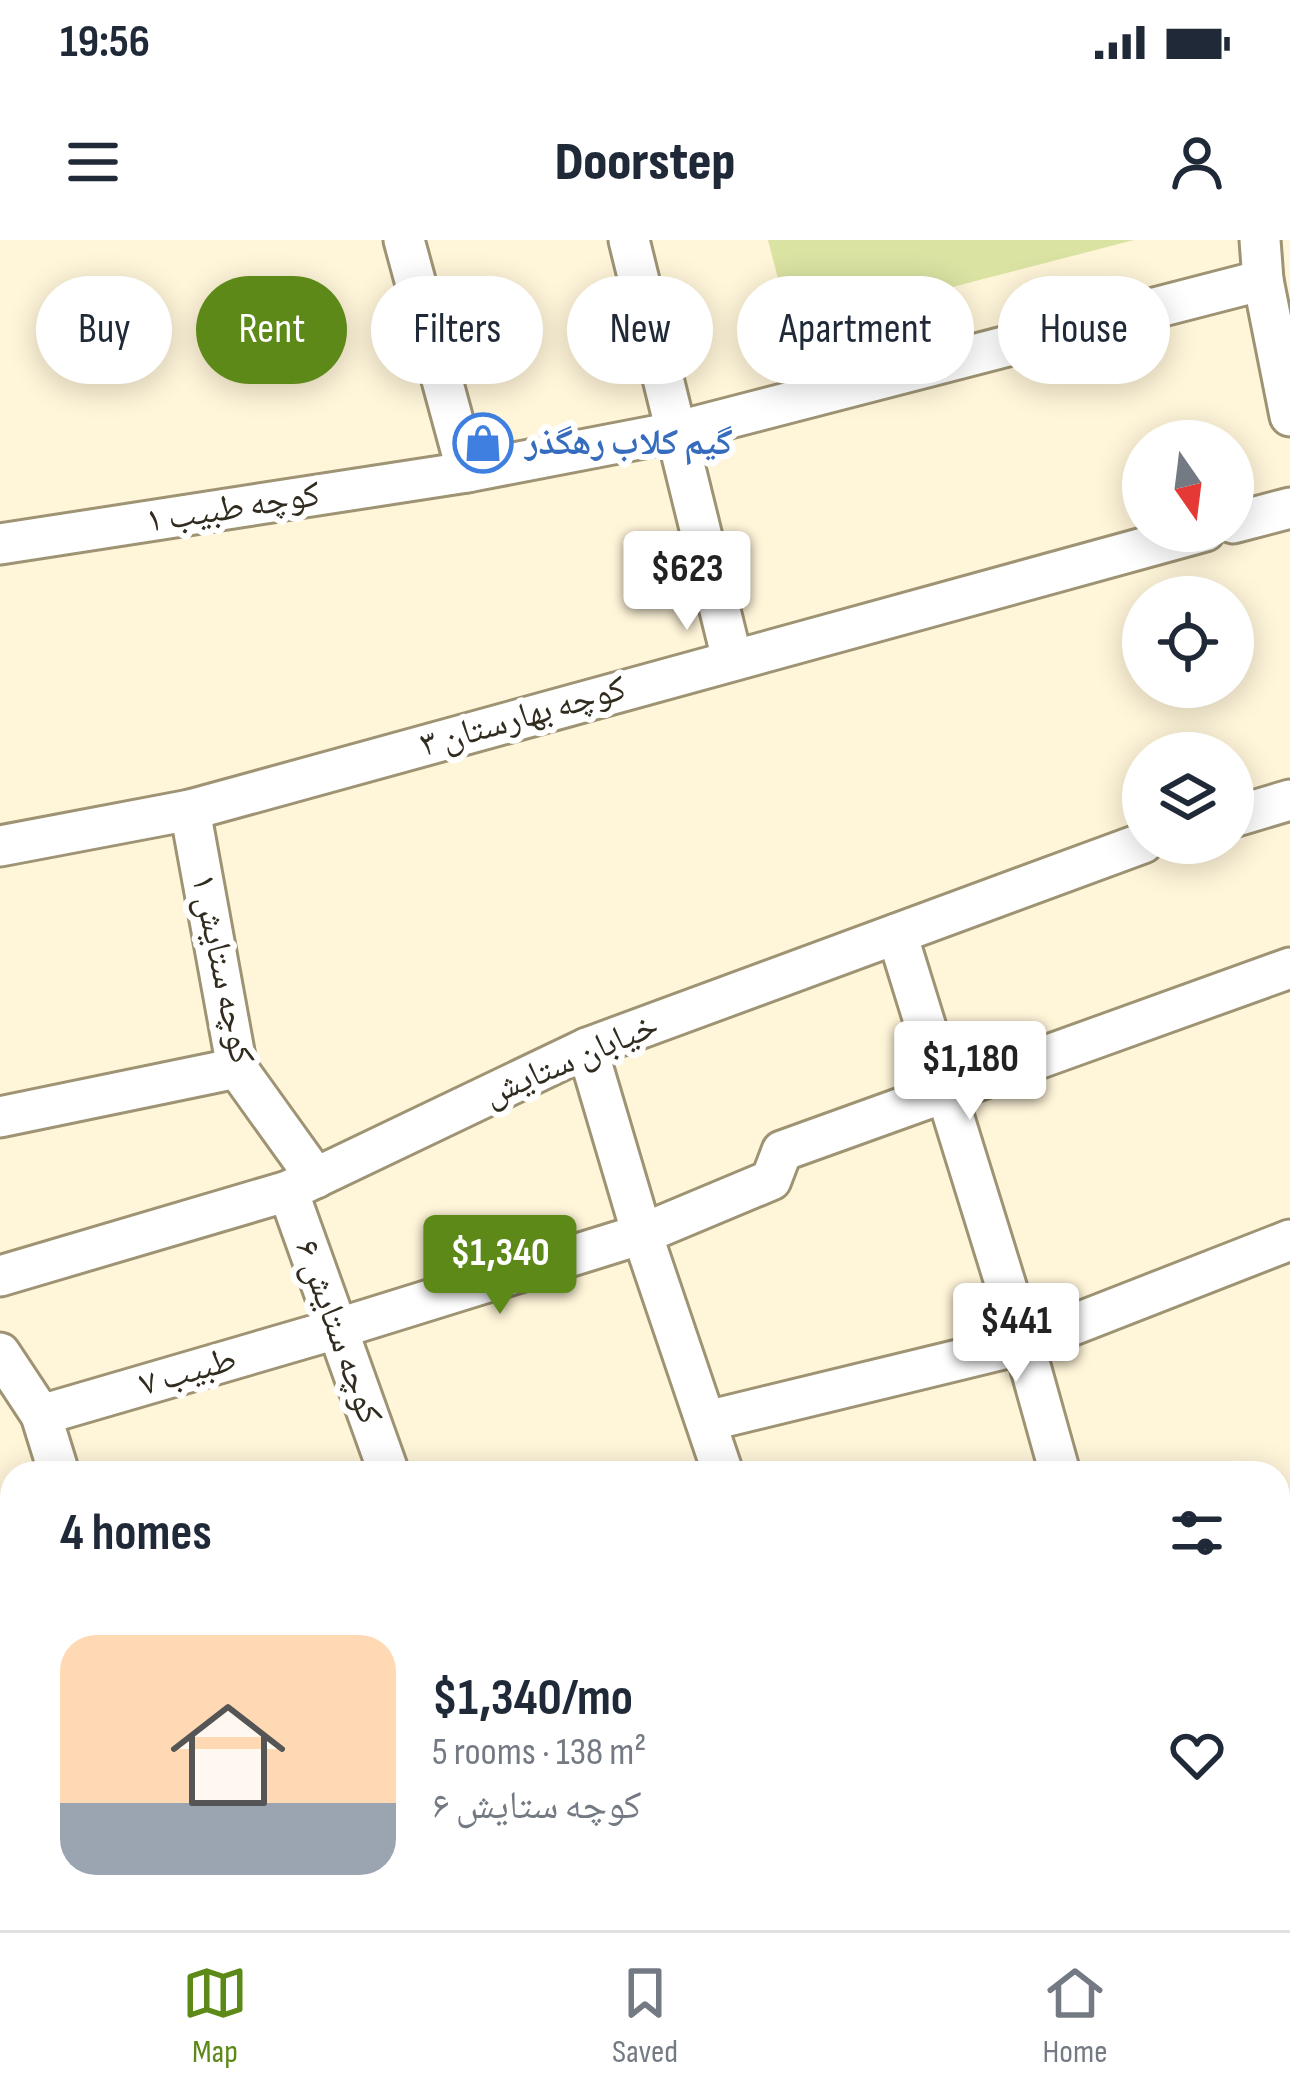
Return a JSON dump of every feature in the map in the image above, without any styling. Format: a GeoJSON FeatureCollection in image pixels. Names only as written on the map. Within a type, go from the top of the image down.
{"type":"FeatureCollection","features":[{"type":"Feature","properties":{"kind":"street"},"geometry":{"type":"LineString","coordinates":[[404,240],[467,472]]}},
{"type":"Feature","properties":{"kind":"street"},"geometry":{"type":"LineString","coordinates":[[629,240],[732,659]]}},
{"type":"Feature","properties":{"kind":"street"},"geometry":{"type":"LineString","coordinates":[[1260,240],[1263,280],[1290,416]]}},
{"type":"Feature","properties":{"kind":"street","name":"کوچه طبیب ۱"},"geometry":{"type":"LineString","coordinates":[[0,544],[467,472],[675,432],[1263,280]]}},
{"type":"Feature","properties":{"kind":"street"},"geometry":{"type":"LineString","coordinates":[[1254,517],[1290,508]]}},
{"type":"Feature","properties":{"kind":"street","name":"کوچه بهارستان ۳"},"geometry":{"type":"LineString","coordinates":[[0,846],[190,810],[1127,552]]}},
{"type":"Feature","properties":{"kind":"street"},"geometry":{"type":"LineString","coordinates":[[1254,811],[1290,800]]}},
{"type":"Feature","properties":{"kind":"street","name":"کوچه ستایش ۱"},"geometry":{"type":"LineString","coordinates":[[190,810],[237,1067],[302,1185]]}},
{"type":"Feature","properties":{"kind":"street","name":"خیابان ستایش"},"geometry":{"type":"LineString","coordinates":[[0,1276],[302,1185],[587,1048],[1122,851]]}},
{"type":"Feature","properties":{"kind":"street"},"geometry":{"type":"LineString","coordinates":[[897,934],[1057,1461]]}},
{"type":"Feature","properties":{"kind":"street","name":"طبیب ۷"},"geometry":{"type":"LineString","coordinates":[[40,1415],[642,1234],[771,1180],[782,1151],[1290,968]]}},
{"type":"Feature","properties":{"kind":"street"},"geometry":{"type":"LineString","coordinates":[[587,1048],[642,1234],[719,1461]]}},
{"type":"Feature","properties":{"kind":"street"},"geometry":{"type":"LineString","coordinates":[[0,1117],[237,1067]]}},
{"type":"Feature","properties":{"kind":"street","name":"کوچه ستایش ۶"},"geometry":{"type":"LineString","coordinates":[[302,1185],[336,1329],[382,1461]]}},
{"type":"Feature","properties":{"kind":"street"},"geometry":{"type":"LineString","coordinates":[[707,1421],[1024,1344],[1290,1240]]}},
{"type":"Feature","properties":{"kind":"street"},"geometry":{"type":"LineString","coordinates":[[0,1353],[40,1415],[55,1461]]}},
{"type":"Feature","properties":{"kind":"green space"},"geometry":{"type":"Polygon","coordinates":[[[768,240],[1134,240],[974,282],[974,276],[777,276],[768,240]]]}},
{"type":"Feature","properties":{"kind":"building","name":"گیم کلاب رهگذر"},"geometry":{"type":"Polygon","coordinates":[[[499,425],[505,454],[468,461],[460,433],[499,425]]]}},
{"type":"Feature","properties":{"kind":"place","name":"گیم کلاب رهگذر"},"geometry":{"type":"Point","coordinates":[483,443]}}]}
